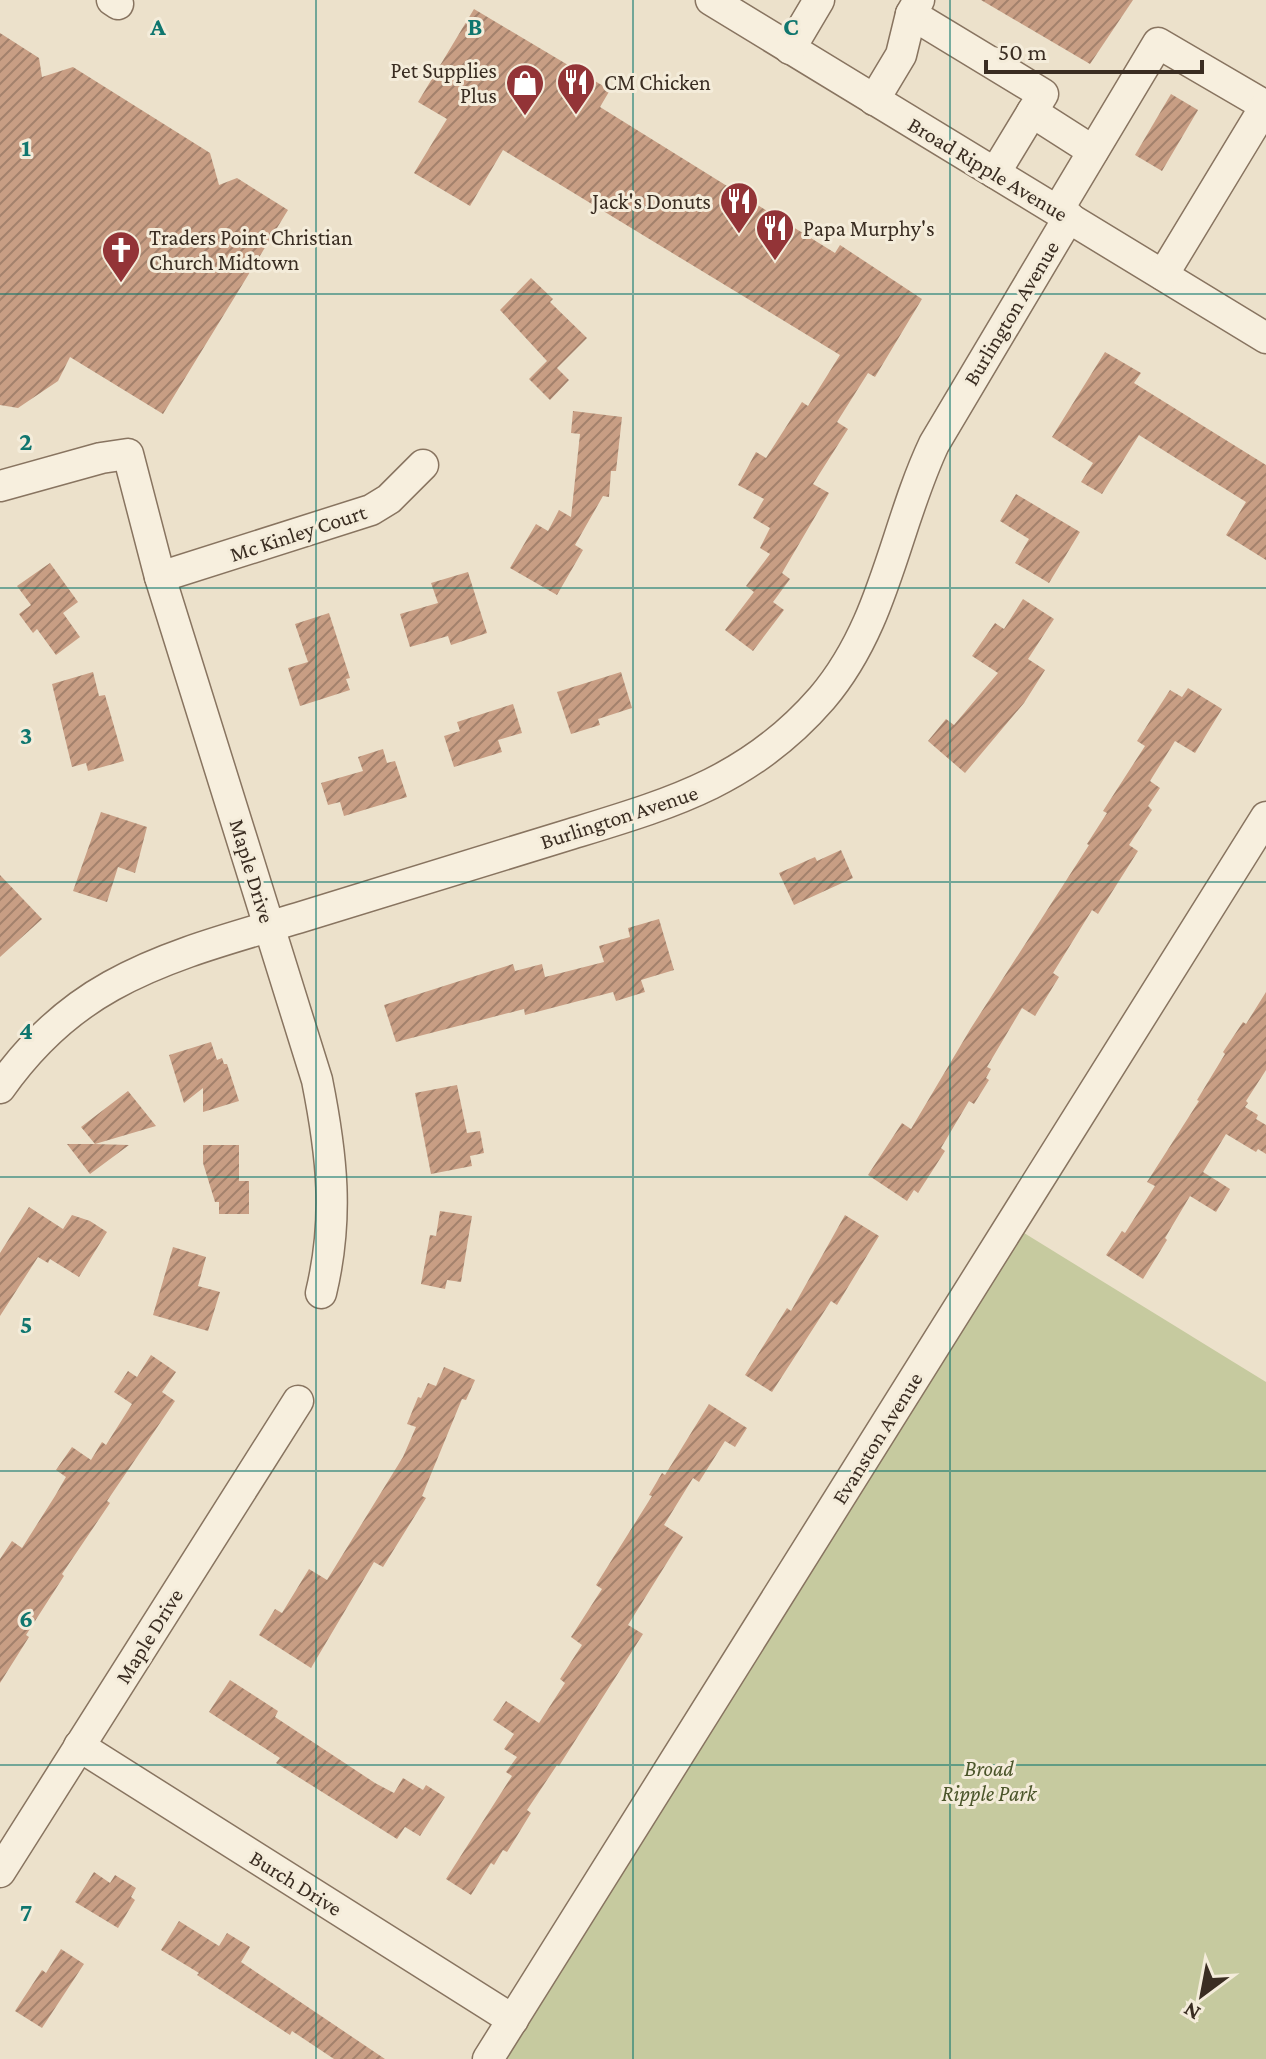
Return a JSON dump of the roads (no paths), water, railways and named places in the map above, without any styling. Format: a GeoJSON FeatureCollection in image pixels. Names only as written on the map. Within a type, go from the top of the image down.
{"type":"FeatureCollection","features":[{"type":"Feature","properties":{"kind":"street","name":"Broad Ripple Avenue"},"geometry":{"type":"LineString","coordinates":[[711,0],[1266,338]]}},
{"type":"Feature","properties":{"kind":"street"},"geometry":{"type":"LineString","coordinates":[[790,49],[819,0]]}},
{"type":"Feature","properties":{"kind":"street"},"geometry":{"type":"LineString","coordinates":[[874,100],[901,55],[915,7],[1043,94],[995,173]]}},
{"type":"Feature","properties":{"kind":"street","name":"Burlington Avenue"},"geometry":{"type":"LineString","coordinates":[[0,1088],[45,1035],[76,1008],[110,986],[171,958],[682,798],[730,775],[764,753],[795,726],[830,688],[866,631],[934,444],[1063,214],[1093,151],[1158,43],[1266,105]]}},
{"type":"Feature","properties":{"kind":"street"},"geometry":{"type":"LineString","coordinates":[[1163,275],[1266,105]]}},
{"type":"Feature","properties":{"kind":"street"},"geometry":{"type":"LineString","coordinates":[[1032,112],[1093,151]]}},
{"type":"Feature","properties":{"kind":"street","name":"Maple Drive"},"geometry":{"type":"LineString","coordinates":[[0,486],[101,458],[128,454],[160,577],[317,1080],[327,1126],[333,1195],[329,1254],[321,1293]]}},
{"type":"Feature","properties":{"kind":"street","name":"Mc Kinley Court"},"geometry":{"type":"LineString","coordinates":[[160,577],[371,510],[389,499],[423,465]]}},
{"type":"Feature","properties":{"kind":"street","name":"Evanston Avenue"},"geometry":{"type":"LineString","coordinates":[[488,2059],[1266,817]]}},
{"type":"Feature","properties":{"kind":"street","name":"Maple Drive"},"geometry":{"type":"LineString","coordinates":[[0,1872],[298,1401]]}},
{"type":"Feature","properties":{"kind":"street","name":"Burch Drive"},"geometry":{"type":"LineString","coordinates":[[79,1746],[513,2020]]}},
{"type":"Feature","properties":{"kind":"place","name":"CM Chicken"},"geometry":{"type":"Point","coordinates":[576,116]}},
{"type":"Feature","properties":{"kind":"place","name":"Pet Supplies Plus"},"geometry":{"type":"Point","coordinates":[525,117]}},
{"type":"Feature","properties":{"kind":"place","name":"Jack's Donuts"},"geometry":{"type":"Point","coordinates":[739,235]}},
{"type":"Feature","properties":{"kind":"place","name":"Papa Murphy's"},"geometry":{"type":"Point","coordinates":[775,262]}},
{"type":"Feature","properties":{"kind":"place","name":"Traders Point Christian Church Midtown"},"geometry":{"type":"Point","coordinates":[121,284]}},
{"type":"Feature","properties":{"kind":"park label","name":"Broad Ripple Park"},"geometry":{"type":"Point","coordinates":[989,1780]}}]}
